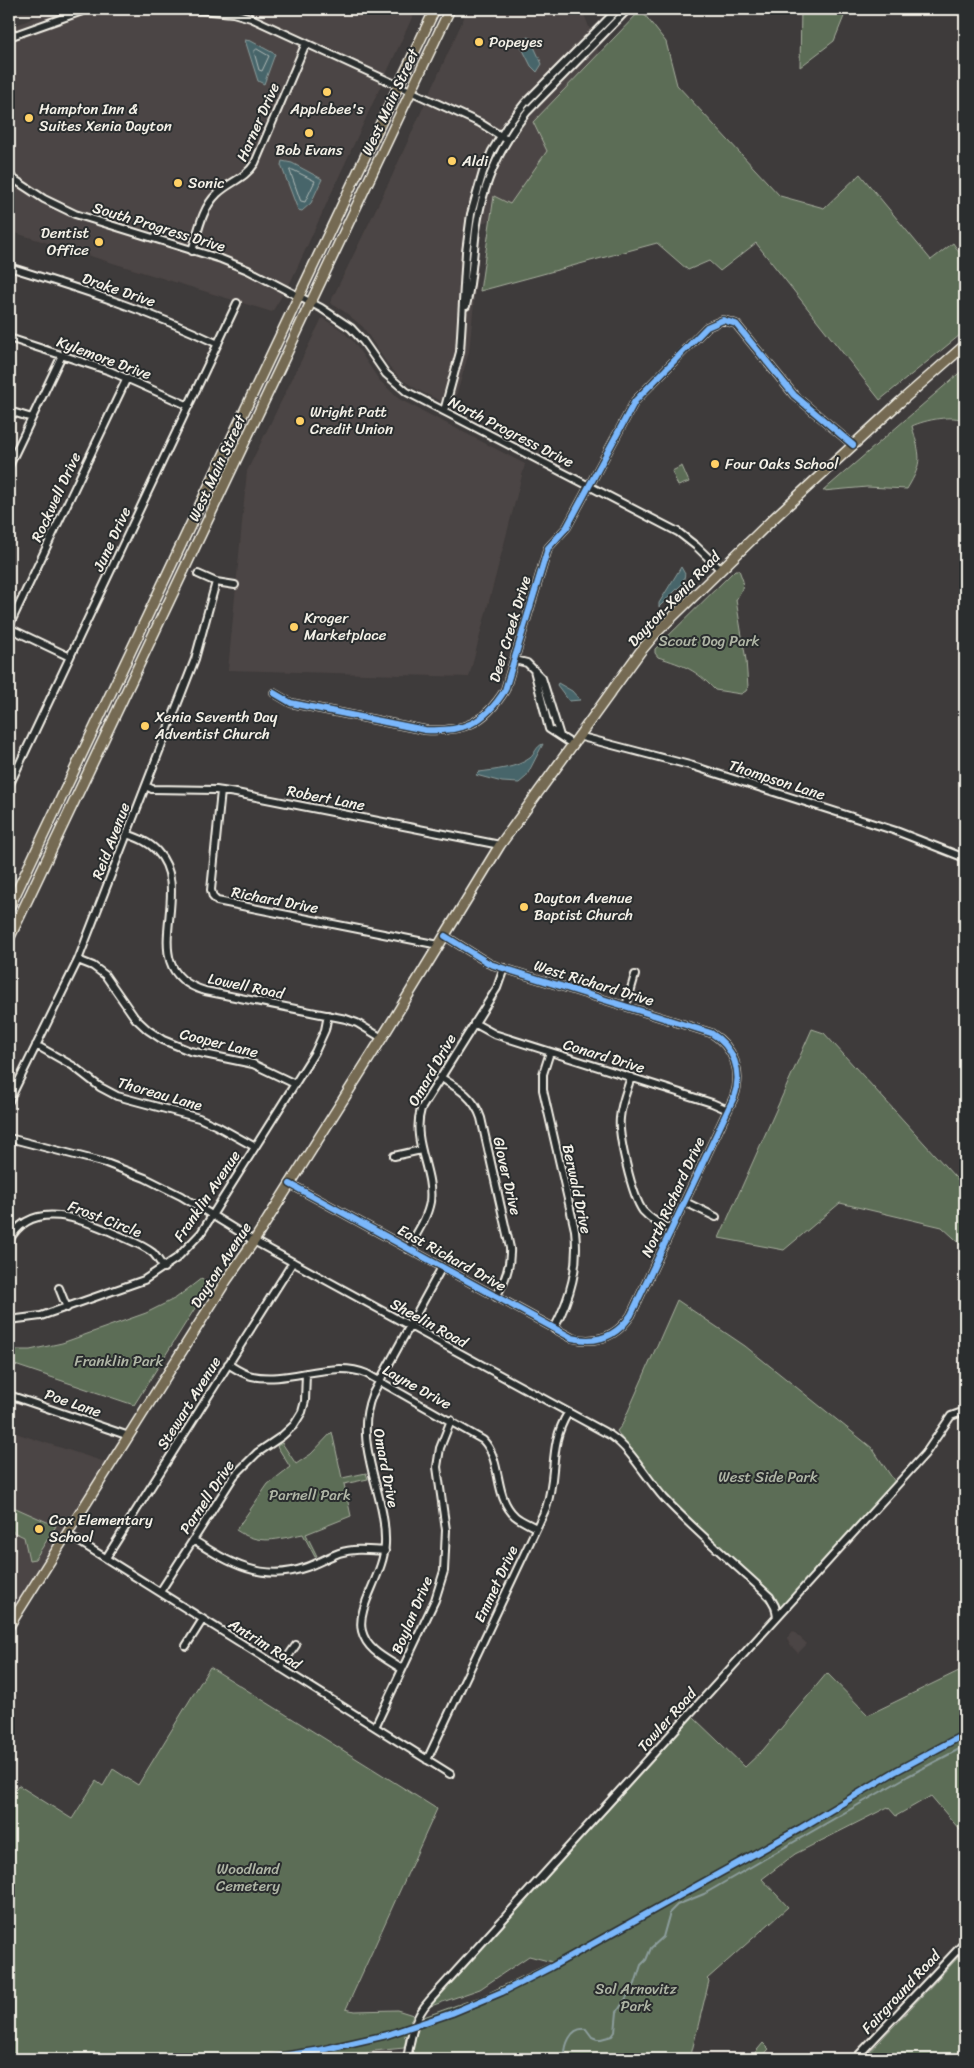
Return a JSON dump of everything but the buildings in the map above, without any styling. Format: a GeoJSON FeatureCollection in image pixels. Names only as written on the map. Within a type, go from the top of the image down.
{"type":"FeatureCollection","features":[{"type":"Feature","properties":{"kind":"main road","name":"West Main Street"},"geometry":{"type":"LineString","coordinates":[[9,939],[304,299],[398,86],[435,9]]}},
{"type":"Feature","properties":{"kind":"main road","name":"West Main Street"},"geometry":{"type":"LineString","coordinates":[[9,908],[304,299],[410,92],[450,9]]}},
{"type":"Feature","properties":{"kind":"main road","name":"Dayton-Xenia Road"},"geometry":{"type":"LineString","coordinates":[[456,918],[500,845],[572,744],[648,643],[721,570],[853,445],[965,345]]}},
{"type":"Feature","properties":{"kind":"main road","name":"Dayton Avenue"},"geometry":{"type":"LineString","coordinates":[[10,1622],[68,1534],[226,1281],[254,1241],[456,918]]}},
{"type":"Feature","properties":{"kind":"street"},"geometry":{"type":"LineString","coordinates":[[9,37],[88,9]]}},
{"type":"Feature","properties":{"kind":"street"},"geometry":{"type":"LineString","coordinates":[[189,9],[233,13],[251,18],[475,121],[507,141]]}},
{"type":"Feature","properties":{"kind":"street"},"geometry":{"type":"LineString","coordinates":[[444,411],[459,357],[463,319],[463,287],[471,214],[483,172],[514,115],[618,9]]}},
{"type":"Feature","properties":{"kind":"street"},"geometry":{"type":"LineString","coordinates":[[463,319],[470,288],[479,211],[489,175],[507,141],[527,112],[628,9]]}},
{"type":"Feature","properties":{"kind":"street","name":"Harner Drive"},"geometry":{"type":"LineString","coordinates":[[192,251],[203,216],[211,200],[223,189],[249,172],[255,163],[306,43]]}},
{"type":"Feature","properties":{"kind":"street","name":"South Progress Drive"},"geometry":{"type":"LineString","coordinates":[[9,176],[45,199],[75,214],[234,264],[304,299]]}},
{"type":"Feature","properties":{"kind":"street","name":"Drake Drive"},"geometry":{"type":"LineString","coordinates":[[9,267],[106,297],[150,313],[218,344]]}},
{"type":"Feature","properties":{"kind":"street","name":"North Progress Drive"},"geometry":{"type":"LineString","coordinates":[[304,299],[332,314],[350,328],[396,383],[407,392],[678,532],[721,570]]}},
{"type":"Feature","properties":{"kind":"street","name":"June Drive"},"geometry":{"type":"LineString","coordinates":[[9,786],[237,303]]}},
{"type":"Feature","properties":{"kind":"street","name":"Deer Creek Drive"},"geometry":{"type":"LineString","coordinates":[[274,693],[291,703],[425,730],[446,731],[462,728],[479,720],[495,706],[505,690],[548,548],[567,527],[639,396],[707,327],[723,320],[738,326],[794,395],[853,445]]}},
{"type":"Feature","properties":{"kind":"street","name":"Kylemore Drive"},"geometry":{"type":"LineString","coordinates":[[9,338],[127,378],[189,406]]}},
{"type":"Feature","properties":{"kind":"street"},"geometry":{"type":"LineString","coordinates":[[9,466],[62,355]]}},
{"type":"Feature","properties":{"kind":"street","name":"Rockwell Drive"},"geometry":{"type":"LineString","coordinates":[[9,627],[127,378]]}},
{"type":"Feature","properties":{"kind":"street"},"geometry":{"type":"LineString","coordinates":[[9,411],[32,418]]}},
{"type":"Feature","properties":{"kind":"street"},"geometry":{"type":"LineString","coordinates":[[198,574],[216,582],[235,584]]}},
{"type":"Feature","properties":{"kind":"street","name":"Reid Avenue"},"geometry":{"type":"LineString","coordinates":[[9,1101],[78,960],[195,659],[216,582]]}},
{"type":"Feature","properties":{"kind":"street"},"geometry":{"type":"LineString","coordinates":[[9,627],[70,657]]}},
{"type":"Feature","properties":{"kind":"street"},"geometry":{"type":"LineString","coordinates":[[515,660],[527,663],[542,678],[560,736],[572,744]]}},
{"type":"Feature","properties":{"kind":"street","name":"Thompson Lane"},"geometry":{"type":"LineString","coordinates":[[578,736],[693,766],[896,831],[965,858]]}},
{"type":"Feature","properties":{"kind":"street","name":"Robert Lane"},"geometry":{"type":"LineString","coordinates":[[146,786],[152,789],[219,791],[500,845]]}},
{"type":"Feature","properties":{"kind":"street","name":"Richard Drive"},"geometry":{"type":"LineString","coordinates":[[219,791],[211,890],[217,900],[439,945]]}},
{"type":"Feature","properties":{"kind":"street","name":"Lowell Road"},"geometry":{"type":"LineString","coordinates":[[127,834],[152,847],[167,865],[172,888],[167,950],[172,966],[185,981],[205,991],[328,1015],[357,1023],[382,1038]]}},
{"type":"Feature","properties":{"kind":"street","name":"West Richard Drive"},"geometry":{"type":"LineString","coordinates":[[445,936],[482,960],[711,1034],[723,1042],[733,1056]]}},
{"type":"Feature","properties":{"kind":"street","name":"Cooper Lane"},"geometry":{"type":"LineString","coordinates":[[78,960],[93,966],[105,974],[135,1018],[163,1040],[190,1051],[253,1064],[295,1084]]}},
{"type":"Feature","properties":{"kind":"street","name":"Omard Drive"},"geometry":{"type":"LineString","coordinates":[[408,1249],[426,1216],[430,1202],[430,1189],[417,1131],[419,1115],[440,1077],[497,988],[504,968]]}},
{"type":"Feature","properties":{"kind":"street"},"geometry":{"type":"LineString","coordinates":[[626,1006],[635,976]]}},
{"type":"Feature","properties":{"kind":"street","name":"Franklin Avenue"},"geometry":{"type":"LineString","coordinates":[[9,1320],[33,1318],[67,1308],[137,1282],[164,1268],[190,1246],[212,1216],[320,1043],[328,1015]]}},
{"type":"Feature","properties":{"kind":"street","name":"Conard Drive"},"geometry":{"type":"LineString","coordinates":[[474,1023],[494,1034],[712,1103],[728,1110]]}},
{"type":"Feature","properties":{"kind":"street","name":"Thoreau Lane"},"geometry":{"type":"LineString","coordinates":[[36,1045],[73,1066],[100,1087],[117,1096],[200,1118],[255,1147]]}},
{"type":"Feature","properties":{"kind":"street","name":"Berwald Drive"},"geometry":{"type":"LineString","coordinates":[[550,1052],[543,1074],[543,1090],[575,1230],[577,1253],[575,1274],[570,1294],[554,1329]]}},
{"type":"Feature","properties":{"kind":"street","name":"North Richard Drive"},"geometry":{"type":"LineString","coordinates":[[606,1337],[620,1329],[631,1315],[734,1097],[738,1082],[733,1056]]}},
{"type":"Feature","properties":{"kind":"street","name":"Glover Drive"},"geometry":{"type":"LineString","coordinates":[[440,1077],[469,1097],[477,1106],[481,1118],[510,1248],[509,1266],[496,1297]]}},
{"type":"Feature","properties":{"kind":"street"},"geometry":{"type":"LineString","coordinates":[[631,1077],[621,1110],[620,1124],[634,1193],[645,1212],[656,1222],[671,1230]]}},
{"type":"Feature","properties":{"kind":"street","name":"Sheelin Road"},"geometry":{"type":"LineString","coordinates":[[9,1138],[71,1153],[119,1168],[181,1196],[254,1241],[610,1435],[622,1444],[654,1488],[683,1518],[770,1597],[775,1606],[777,1617]]}},
{"type":"Feature","properties":{"kind":"street"},"geometry":{"type":"LineString","coordinates":[[394,1156],[421,1150]]}},
{"type":"Feature","properties":{"kind":"street","name":"East Richard Drive"},"geometry":{"type":"LineString","coordinates":[[290,1184],[567,1336],[580,1340],[597,1340],[606,1337]]}},
{"type":"Feature","properties":{"kind":"street"},"geometry":{"type":"LineString","coordinates":[[685,1202],[716,1217]]}},
{"type":"Feature","properties":{"kind":"street","name":"Frost Circle"},"geometry":{"type":"LineString","coordinates":[[9,1241],[15,1231],[31,1219],[47,1214],[58,1214],[91,1224],[134,1242],[152,1252],[164,1268]]}},
{"type":"Feature","properties":{"kind":"street","name":"Stewart Avenue"},"geometry":{"type":"LineString","coordinates":[[106,1558],[293,1262]]}},
{"type":"Feature","properties":{"kind":"street","name":"Omard Drive"},"geometry":{"type":"LineString","coordinates":[[402,1669],[372,1648],[365,1639],[361,1628],[362,1612],[381,1569],[385,1551],[384,1526],[364,1430],[367,1406],[442,1267]]}},
{"type":"Feature","properties":{"kind":"street"},"geometry":{"type":"LineString","coordinates":[[59,1288],[67,1308]]}},
{"type":"Feature","properties":{"kind":"street","name":"Layne Drive"},"geometry":{"type":"LineString","coordinates":[[228,1364],[243,1373],[258,1377],[351,1370],[364,1373],[451,1420],[488,1444],[495,1460],[502,1493],[507,1506],[518,1518],[536,1528]]}},
{"type":"Feature","properties":{"kind":"street","name":"Parnell Drive"},"geometry":{"type":"LineString","coordinates":[[160,1592],[239,1469],[294,1425],[302,1412],[305,1401],[306,1373]]}},
{"type":"Feature","properties":{"kind":"street","name":"Poe Lane"},"geometry":{"type":"LineString","coordinates":[[9,1395],[129,1436]]}},
{"type":"Feature","properties":{"kind":"street","name":"Towler Road"},"geometry":{"type":"LineString","coordinates":[[406,2059],[413,2025],[428,2001],[925,1454],[951,1416],[965,1411]]}},
{"type":"Feature","properties":{"kind":"street","name":"Emmet Drive"},"geometry":{"type":"LineString","coordinates":[[427,1760],[536,1528],[551,1491],[557,1436],[568,1413]]}},
{"type":"Feature","properties":{"kind":"street","name":"Boylan Drive"},"geometry":{"type":"LineString","coordinates":[[375,1727],[435,1600],[444,1571],[446,1530],[437,1467],[440,1448],[451,1420]]}},
{"type":"Feature","properties":{"kind":"street","name":"Antrim Road"},"geometry":{"type":"LineString","coordinates":[[68,1534],[450,1774]]}},
{"type":"Feature","properties":{"kind":"street"},"geometry":{"type":"LineString","coordinates":[[193,1540],[233,1564],[269,1573],[300,1570],[348,1551],[385,1551]]}},
{"type":"Feature","properties":{"kind":"street"},"geometry":{"type":"LineString","coordinates":[[186,1646],[203,1619]]}},
{"type":"Feature","properties":{"kind":"street"},"geometry":{"type":"LineString","coordinates":[[280,1668],[296,1644]]}},
{"type":"Feature","properties":{"kind":"street","name":"Fairground Road"},"geometry":{"type":"LineString","coordinates":[[856,2059],[965,1942]]}},
{"type":"Feature","properties":{"kind":"shaded area"},"geometry":{"type":"Polygon","coordinates":[[[39,9],[416,9],[291,281],[272,312],[9,231],[9,28],[41,15],[39,9]]]}},
{"type":"Feature","properties":{"kind":"shaded area"},"geometry":{"type":"Polygon","coordinates":[[[468,9],[582,9],[621,110],[539,201],[482,223],[469,352],[453,407],[418,390],[401,379],[388,365],[363,327],[345,312],[330,303],[392,176],[468,9]]]}},
{"type":"Feature","properties":{"kind":"shaded area"},"geometry":{"type":"Polygon","coordinates":[[[322,318],[340,329],[353,341],[379,380],[399,399],[525,464],[469,677],[228,670],[247,471],[322,318]]]}},
{"type":"Feature","properties":{"kind":"shaded area","name":"Cox Elementary School"},"geometry":{"type":"Polygon","coordinates":[[[9,1431],[111,1464],[9,1619],[9,1431]]]}},
{"type":"Feature","properties":{"kind":"shaded area"},"geometry":{"type":"Polygon","coordinates":[[[793,1631],[807,1644],[798,1653],[790,1645],[787,1638],[793,1631]]]}},
{"type":"Feature","properties":{"kind":"green space"},"geometry":{"type":"Polygon","coordinates":[[[801,9],[847,9],[834,41],[800,67],[801,9]]]}},
{"type":"Feature","properties":{"kind":"green space"},"geometry":{"type":"Polygon","coordinates":[[[641,10],[666,42],[677,85],[780,196],[824,208],[860,174],[931,260],[953,243],[965,261],[965,331],[880,400],[756,243],[720,271],[709,261],[688,270],[657,243],[480,291],[494,196],[510,204],[547,151],[533,122],[641,10]]]}},
{"type":"Feature","properties":{"kind":"green space"},"geometry":{"type":"Polygon","coordinates":[[[965,368],[965,421],[953,418],[939,419],[912,426],[919,458],[916,472],[907,489],[867,487],[823,491],[965,368]]]}},
{"type":"Feature","properties":{"kind":"green space"},"geometry":{"type":"Polygon","coordinates":[[[682,466],[689,482],[678,486],[672,471],[682,466]]]}},
{"type":"Feature","properties":{"kind":"green space","name":"Scout Dog Park"},"geometry":{"type":"Polygon","coordinates":[[[735,570],[739,570],[743,581],[742,589],[736,600],[746,660],[748,687],[741,694],[715,690],[695,673],[683,666],[658,657],[655,653],[655,649],[735,570]]]}},
{"type":"Feature","properties":{"kind":"green space"},"geometry":{"type":"Polygon","coordinates":[[[812,1029],[824,1033],[965,1188],[965,1248],[942,1227],[840,1203],[784,1250],[719,1238],[812,1029]]]}},
{"type":"Feature","properties":{"kind":"green space","name":"Franklin Park"},"geometry":{"type":"Polygon","coordinates":[[[202,1278],[209,1286],[134,1405],[9,1363],[9,1350],[30,1350],[62,1343],[146,1313],[176,1298],[202,1278]]]}},
{"type":"Feature","properties":{"kind":"green space","name":"West Side Park"},"geometry":{"type":"Polygon","coordinates":[[[677,1300],[745,1346],[872,1448],[897,1485],[776,1612],[731,1561],[654,1487],[617,1431],[622,1425],[677,1300]]]}},
{"type":"Feature","properties":{"kind":"green space","name":"Parnell Park"},"geometry":{"type":"Polygon","coordinates":[[[332,1432],[342,1478],[366,1473],[368,1479],[344,1484],[351,1516],[306,1534],[317,1556],[315,1557],[303,1534],[261,1540],[236,1530],[268,1484],[290,1467],[277,1446],[282,1443],[296,1464],[311,1454],[332,1432]]]}},
{"type":"Feature","properties":{"kind":"green space"},"geometry":{"type":"Polygon","coordinates":[[[9,1505],[56,1526],[35,1559],[29,1560],[24,1537],[9,1530],[9,1505]]]}},
{"type":"Feature","properties":{"kind":"green space"},"geometry":{"type":"Polygon","coordinates":[[[210,1667],[437,1809],[346,2009],[354,2011],[397,2010],[413,2015],[410,2022],[482,1996],[552,1962],[529,1956],[480,1989],[431,2006],[693,1717],[745,1767],[763,1750],[827,1673],[868,1715],[965,1668],[965,1836],[931,1796],[896,1816],[888,1807],[795,1854],[762,1879],[788,1907],[707,1979],[709,1981],[690,2059],[412,2059],[416,2032],[404,2036],[406,2038],[404,2048],[374,2051],[348,2059],[9,2059],[9,1800],[18,1785],[72,1819],[96,1781],[103,1786],[113,1769],[138,1785],[210,1667]]]}},
{"type":"Feature","properties":{"kind":"green space"},"geometry":{"type":"Polygon","coordinates":[[[965,1950],[965,2059],[863,2059],[965,1950]]]}},
{"type":"Feature","properties":{"kind":"green space"},"geometry":{"type":"Polygon","coordinates":[[[763,2043],[769,2049],[760,2059],[757,2059],[753,2055],[763,2043]]]}},
{"type":"Feature","properties":{"kind":"water"},"geometry":{"type":"Polygon","coordinates":[[[527,37],[530,38],[542,64],[537,72],[531,66],[521,46],[521,43],[527,37]]]}},
{"type":"Feature","properties":{"kind":"water"},"geometry":{"type":"Polygon","coordinates":[[[245,40],[251,41],[275,54],[264,84],[258,81],[245,40]]]}},
{"type":"Feature","properties":{"kind":"water"},"geometry":{"type":"Polygon","coordinates":[[[282,161],[292,163],[322,179],[311,203],[302,211],[298,210],[281,165],[282,161]]]}},
{"type":"Feature","properties":{"kind":"water"},"geometry":{"type":"Polygon","coordinates":[[[681,567],[685,574],[683,583],[659,607],[659,603],[681,567]]]}},
{"type":"Feature","properties":{"kind":"water"},"geometry":{"type":"Polygon","coordinates":[[[558,683],[572,691],[580,700],[569,701],[557,685],[558,683]]]}},
{"type":"Feature","properties":{"kind":"water"},"geometry":{"type":"Polygon","coordinates":[[[543,744],[526,777],[519,783],[502,782],[476,775],[479,772],[519,764],[530,758],[539,746],[543,744]]]}},
{"type":"Feature","properties":{"kind":"waterway"},"geometry":{"type":"LineString","coordinates":[[565,2059],[567,2043],[576,2031],[586,2029],[592,2037],[597,2039],[612,2036],[615,2032],[617,2012],[635,1984],[641,1965],[646,1960],[651,1948],[663,1937],[670,1912],[677,1905],[704,1894],[908,1776],[965,1746]]}},
{"type":"Feature","properties":{"kind":"cycle path"},"geometry":{"type":"LineString","coordinates":[[274,693],[291,703],[425,730],[461,727],[471,724],[489,711],[505,690],[548,548],[567,527],[635,401],[707,327],[723,320],[736,324],[794,395],[853,445]]}},
{"type":"Feature","properties":{"kind":"cycle path"},"geometry":{"type":"LineString","coordinates":[[290,1184],[572,1338],[590,1340],[606,1337],[619,1328],[631,1315],[734,1097],[737,1088],[737,1069],[731,1053],[726,1045],[711,1033],[490,964],[445,936]]}},
{"type":"Feature","properties":{"kind":"cycle path"},"geometry":{"type":"LineString","coordinates":[[263,2059],[321,2050],[387,2035],[452,2013],[502,1992],[551,1967],[801,1828],[896,1771],[965,1734]]}},
{"type":"Feature","properties":{"kind":"place","name":"Popeyes"},"geometry":{"type":"Point","coordinates":[479,42]}},
{"type":"Feature","properties":{"kind":"place","name":"Applebee's"},"geometry":{"type":"Point","coordinates":[327,92]}},
{"type":"Feature","properties":{"kind":"place","name":"Hampton Inn & Suites Xenia Dayton"},"geometry":{"type":"Point","coordinates":[29,118]}},
{"type":"Feature","properties":{"kind":"place","name":"Bob Evans"},"geometry":{"type":"Point","coordinates":[309,133]}},
{"type":"Feature","properties":{"kind":"place","name":"Aldi"},"geometry":{"type":"Point","coordinates":[452,161]}},
{"type":"Feature","properties":{"kind":"place","name":"Sonic"},"geometry":{"type":"Point","coordinates":[178,183]}},
{"type":"Feature","properties":{"kind":"place","name":"Dentist Office"},"geometry":{"type":"Point","coordinates":[99,242]}},
{"type":"Feature","properties":{"kind":"place","name":"Wright Patt Credit Union"},"geometry":{"type":"Point","coordinates":[300,421]}},
{"type":"Feature","properties":{"kind":"place","name":"Four Oaks School"},"geometry":{"type":"Point","coordinates":[715,464]}},
{"type":"Feature","properties":{"kind":"place","name":"Kroger Marketplace"},"geometry":{"type":"Point","coordinates":[294,627]}},
{"type":"Feature","properties":{"kind":"place","name":"Xenia Seventh Day Adventist Church"},"geometry":{"type":"Point","coordinates":[145,726]}},
{"type":"Feature","properties":{"kind":"place","name":"Dayton Avenue Baptist Church"},"geometry":{"type":"Point","coordinates":[524,907]}},
{"type":"Feature","properties":{"kind":"place","name":"Cox Elementary School"},"geometry":{"type":"Point","coordinates":[39,1529]}},
{"type":"Feature","properties":{"kind":"park label","name":"Woodland Cemetery"},"geometry":{"type":"Point","coordinates":[248,1878]}},
{"type":"Feature","properties":{"kind":"park label","name":"Sol Arnovitz Park"},"geometry":{"type":"Point","coordinates":[636,1998]}}]}
